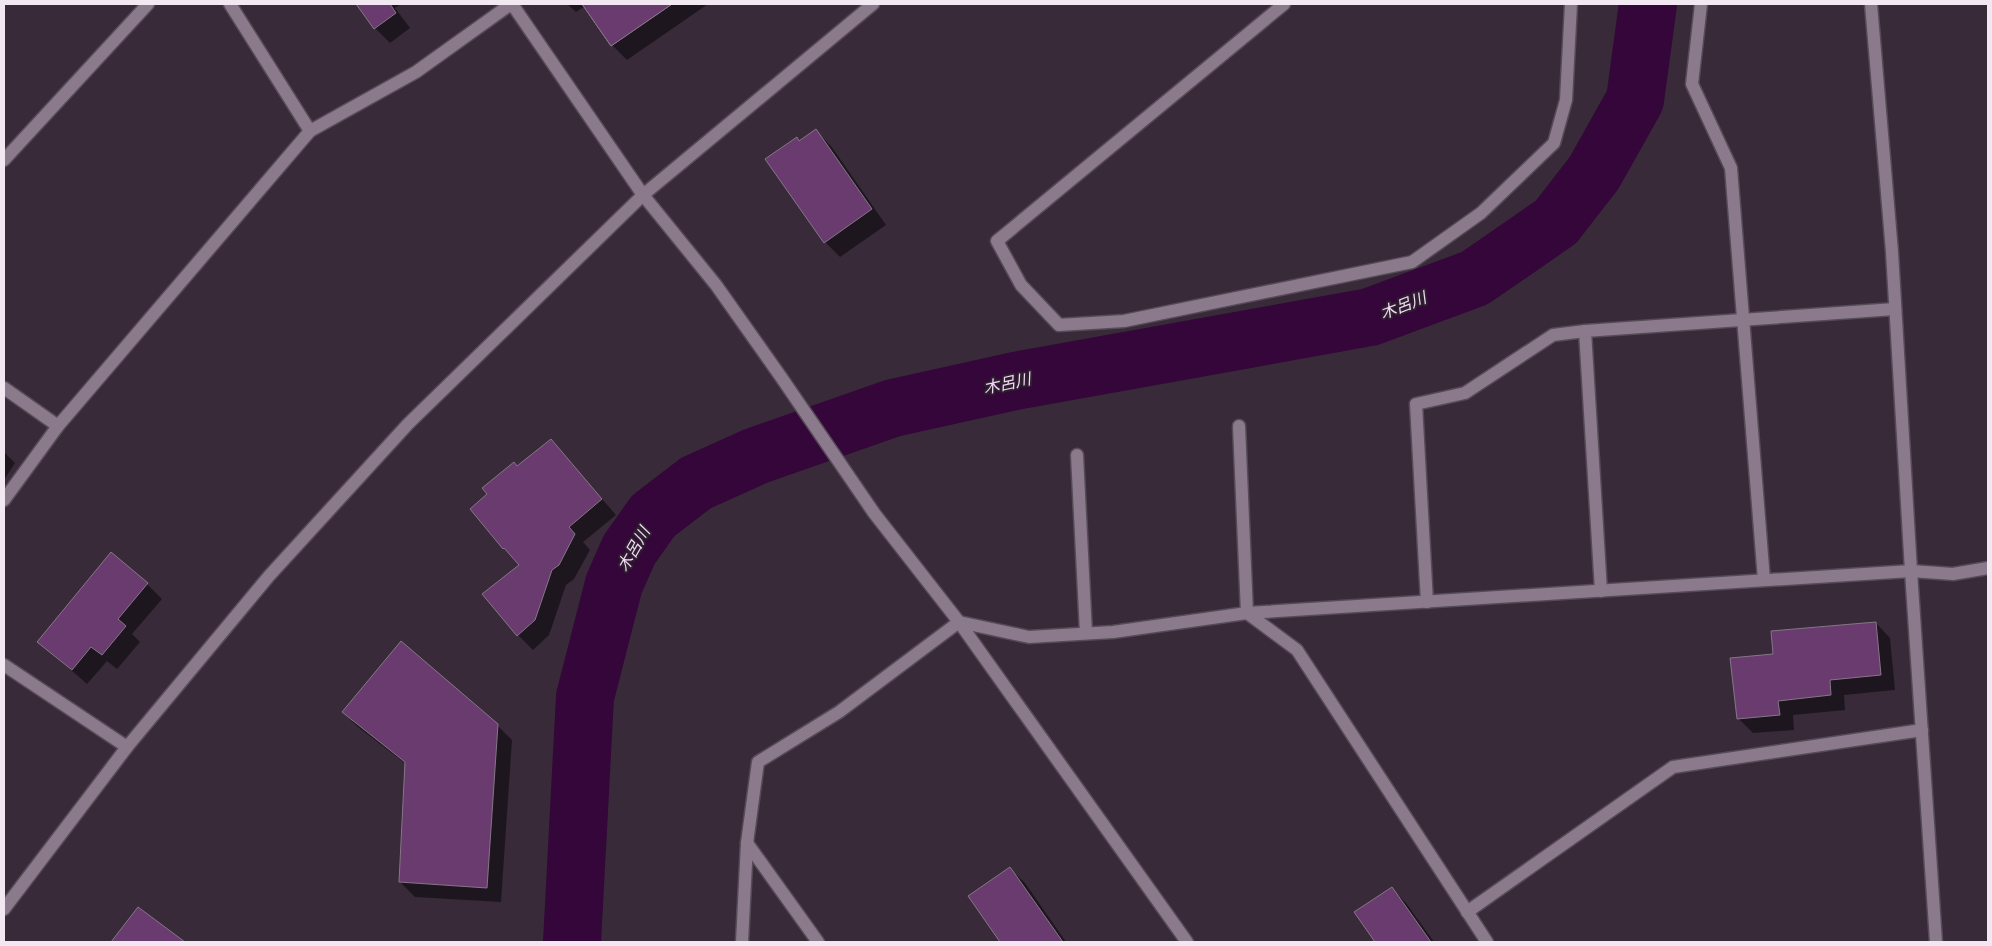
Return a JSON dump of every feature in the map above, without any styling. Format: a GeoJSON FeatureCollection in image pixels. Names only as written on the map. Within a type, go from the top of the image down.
{"type":"FeatureCollection","features":[{"type":"Feature","properties":{"kind":"street"},"geometry":{"type":"LineString","coordinates":[[4,160],[148,4]]}},
{"type":"Feature","properties":{"kind":"street"},"geometry":{"type":"LineString","coordinates":[[230,4],[310,131]]}},
{"type":"Feature","properties":{"kind":"street"},"geometry":{"type":"LineString","coordinates":[[4,500],[58,426],[310,131],[416,72],[512,4],[642,195],[716,285],[782,377],[874,513],[959,622],[1187,942]]}},
{"type":"Feature","properties":{"kind":"street"},"geometry":{"type":"LineString","coordinates":[[4,909],[127,748],[269,576],[408,424],[642,195],[873,4]]}},
{"type":"Feature","properties":{"kind":"street"},"geometry":{"type":"LineString","coordinates":[[1284,4],[997,241],[1021,285],[1059,324],[1124,320],[1412,262],[1481,213],[1554,143],[1566,100],[1571,4]]}},
{"type":"Feature","properties":{"kind":"street"},"geometry":{"type":"LineString","coordinates":[[1701,4],[1692,84],[1731,168],[1764,580]]}},
{"type":"Feature","properties":{"kind":"street"},"geometry":{"type":"LineString","coordinates":[[1871,4],[1895,309],[1936,942]]}},
{"type":"Feature","properties":{"kind":"street"},"geometry":{"type":"LineString","coordinates":[[1427,602],[1416,404],[1465,393],[1553,335],[1895,309]]}},
{"type":"Feature","properties":{"kind":"street"},"geometry":{"type":"LineString","coordinates":[[1585,332],[1601,591]]}},
{"type":"Feature","properties":{"kind":"street"},"geometry":{"type":"LineString","coordinates":[[4,388],[58,426]]}},
{"type":"Feature","properties":{"kind":"street"},"geometry":{"type":"LineString","coordinates":[[1239,426],[1247,613]]}},
{"type":"Feature","properties":{"kind":"street"},"geometry":{"type":"LineString","coordinates":[[1077,455],[1086,633]]}},
{"type":"Feature","properties":{"kind":"street"},"geometry":{"type":"LineString","coordinates":[[742,942],[747,843],[758,762],[839,712],[959,622],[1028,637],[1086,633],[1247,613],[1912,571],[1953,574],[1988,568]]}},
{"type":"Feature","properties":{"kind":"street"},"geometry":{"type":"LineString","coordinates":[[1247,613],[1297,650],[1487,942]]}},
{"type":"Feature","properties":{"kind":"street"},"geometry":{"type":"LineString","coordinates":[[4,665],[127,748]]}},
{"type":"Feature","properties":{"kind":"street"},"geometry":{"type":"LineString","coordinates":[[1467,912],[1673,767],[1922,730]]}},
{"type":"Feature","properties":{"kind":"street"},"geometry":{"type":"LineString","coordinates":[[747,843],[818,942]]}},
{"type":"Feature","properties":{"kind":"building"},"geometry":{"type":"Polygon","coordinates":[[[356,4],[390,4],[396,13],[374,29],[356,4]]]}},
{"type":"Feature","properties":{"kind":"building"},"geometry":{"type":"Polygon","coordinates":[[[582,4],[672,4],[611,46],[582,4]]]}},
{"type":"Feature","properties":{"kind":"building"},"geometry":{"type":"Polygon","coordinates":[[[582,4],[672,4],[611,46],[582,4]]]}},
{"type":"Feature","properties":{"kind":"building"},"geometry":{"type":"Polygon","coordinates":[[[816,129],[872,209],[824,243],[765,159],[797,137],[799,141],[816,129]]]}},
{"type":"Feature","properties":{"kind":"building"},"geometry":{"type":"Polygon","coordinates":[[[551,439],[602,499],[569,527],[575,534],[559,565],[552,570],[535,620],[517,636],[482,594],[519,565],[503,549],[470,509],[487,494],[482,488],[514,462],[517,466],[551,439]]]}},
{"type":"Feature","properties":{"kind":"building"},"geometry":{"type":"Polygon","coordinates":[[[111,552],[148,583],[118,619],[126,626],[102,655],[91,647],[72,670],[37,642],[111,552]]]}},
{"type":"Feature","properties":{"kind":"building"},"geometry":{"type":"Polygon","coordinates":[[[1876,622],[1881,675],[1830,680],[1831,695],[1778,701],[1780,715],[1737,719],[1730,658],[1773,654],[1771,631],[1876,622]]]}},
{"type":"Feature","properties":{"kind":"building"},"geometry":{"type":"Polygon","coordinates":[[[401,641],[498,724],[487,888],[399,882],[405,762],[342,712],[401,641]]]}},
{"type":"Feature","properties":{"kind":"building"},"geometry":{"type":"Polygon","coordinates":[[[1010,867],[1063,942],[1000,942],[968,896],[1010,867]]]}},
{"type":"Feature","properties":{"kind":"building"},"geometry":{"type":"Polygon","coordinates":[[[1392,887],[1431,942],[1375,942],[1354,912],[1392,887]]]}},
{"type":"Feature","properties":{"kind":"building"},"geometry":{"type":"Polygon","coordinates":[[[138,907],[185,942],[111,942],[138,907]]]}},
{"type":"Feature","properties":{"kind":"waterway","name":"木呂川"},"geometry":{"type":"LineString","coordinates":[[572,942],[585,697],[614,584],[629,550],[653,516],[696,483],[756,456],[893,408],[1015,381],[1370,317],[1475,278],[1556,222],[1594,173],[1635,100],[1648,4]]}}]}
